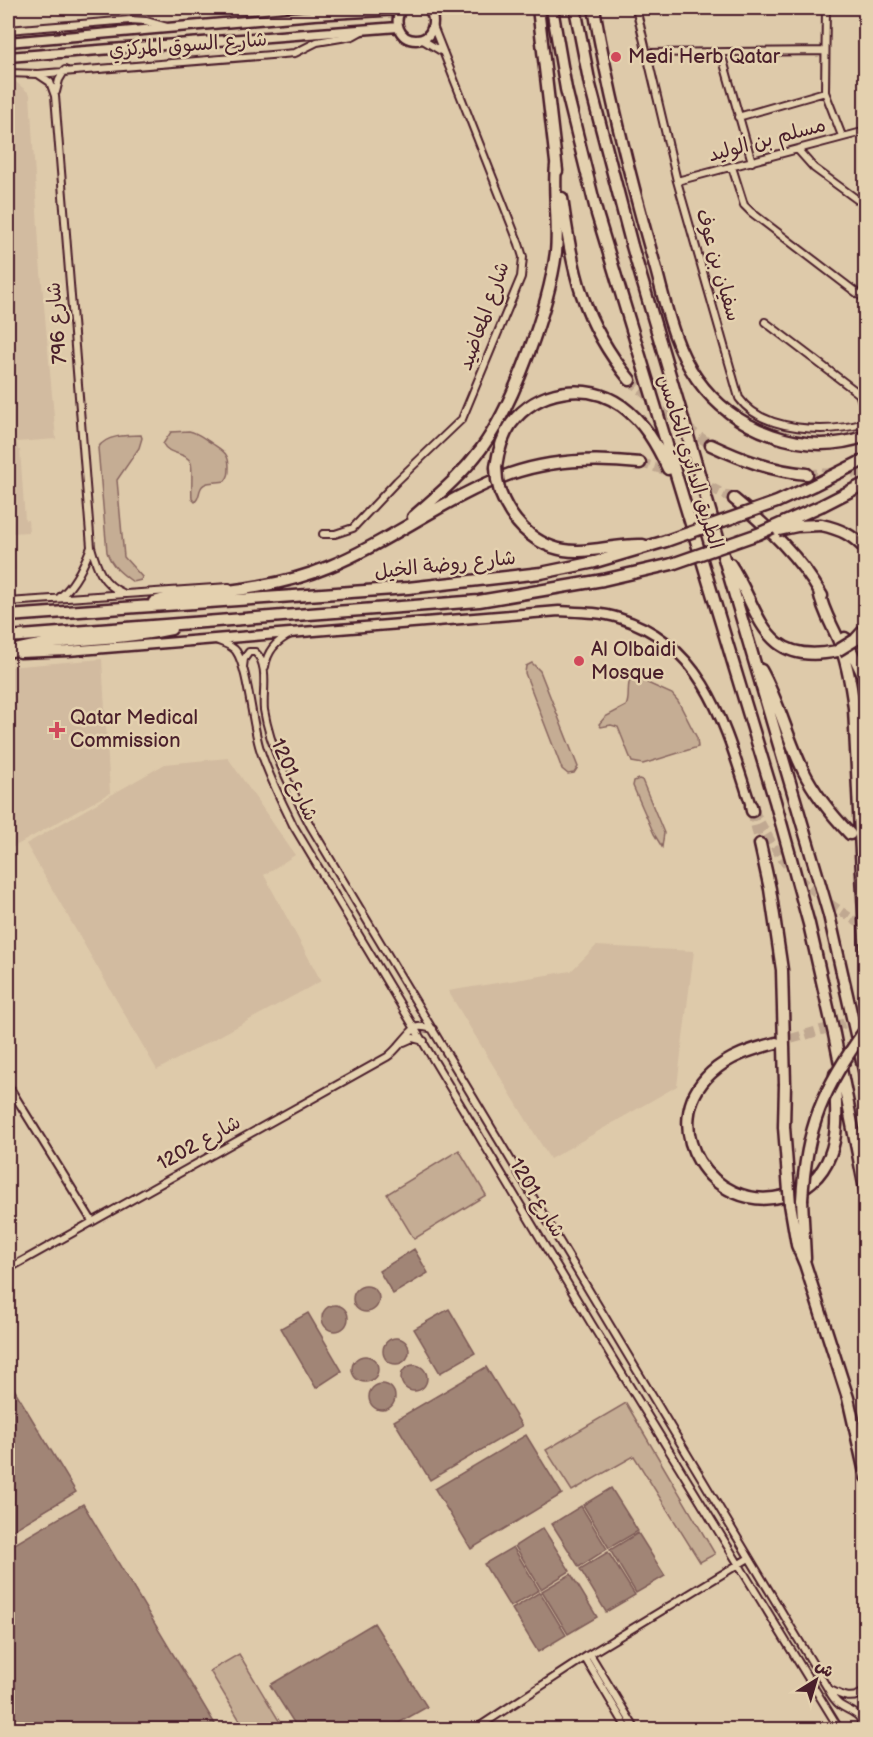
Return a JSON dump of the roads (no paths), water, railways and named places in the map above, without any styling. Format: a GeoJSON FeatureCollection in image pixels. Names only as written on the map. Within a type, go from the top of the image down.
{"type":"FeatureCollection","features":[{"type":"Feature","properties":{"kind":"highway"},"geometry":{"type":"LineString","coordinates":[[538,8],[556,165],[572,263],[582,300],[607,350],[630,380]]}},
{"type":"Feature","properties":{"kind":"highway","name":"الطريق الدائري الخامس"},"geometry":{"type":"LineString","coordinates":[[552,8],[566,89],[597,214],[774,801],[809,924],[834,1034]]}},
{"type":"Feature","properties":{"kind":"highway","name":"الطريق الدائري الخامس"},"geometry":{"type":"LineString","coordinates":[[576,8],[590,85],[638,268],[829,915],[866,1078]]}},
{"type":"Feature","properties":{"kind":"highway"},"geometry":{"type":"LineString","coordinates":[[594,8],[607,81],[636,202],[674,331],[685,360],[696,378],[722,407],[766,434],[815,444],[846,441],[866,436]]}},
{"type":"Feature","properties":{"kind":"highway"},"geometry":{"type":"LineString","coordinates":[[397,532],[443,492],[465,469],[492,431],[512,390],[530,348],[551,282],[557,234],[556,165]]}},
{"type":"Feature","properties":{"kind":"highway"},"geometry":{"type":"LineString","coordinates":[[661,543],[626,544],[580,551],[550,546],[536,540],[513,519],[496,480],[498,452],[507,431],[521,413],[533,404],[561,392],[591,393],[606,397],[621,405],[642,424],[661,454],[682,496]]}},
{"type":"Feature","properties":{"kind":"highway"},"geometry":{"type":"LineString","coordinates":[[711,445],[762,466],[807,474]]}},
{"type":"Feature","properties":{"kind":"highway","name":"شارع روضة الخيل"},"geometry":{"type":"LineString","coordinates":[[8,616],[408,588],[541,573],[595,562],[661,543],[777,502],[866,459]]}},
{"type":"Feature","properties":{"kind":"highway"},"geometry":{"type":"LineString","coordinates":[[140,608],[168,598],[247,588],[302,577],[328,567],[477,488],[511,474],[581,460],[640,463]]}},
{"type":"Feature","properties":{"kind":"highway","name":"شارع روضة الخيل"},"geometry":{"type":"LineString","coordinates":[[8,637],[479,601],[603,580],[672,564],[758,534],[866,483]]}},
{"type":"Feature","properties":{"kind":"highway"},"geometry":{"type":"LineString","coordinates":[[734,499],[783,543],[805,569],[866,681]]}},
{"type":"Feature","properties":{"kind":"highway"},"geometry":{"type":"LineString","coordinates":[[758,534],[797,526],[821,525],[836,528],[848,534],[866,550]]}},
{"type":"Feature","properties":{"kind":"highway"},"geometry":{"type":"LineString","coordinates":[[724,555],[738,577],[759,622],[773,639],[792,651],[814,655],[837,651],[855,640],[866,628]]}},
{"type":"Feature","properties":{"kind":"highway"},"geometry":{"type":"LineString","coordinates":[[819,591],[822,604],[842,651],[850,679],[854,708],[866,957]]}},
{"type":"Feature","properties":{"kind":"highway"},"geometry":{"type":"LineString","coordinates":[[8,652],[40,644],[152,633],[197,622]]}},
{"type":"Feature","properties":{"kind":"highway"},"geometry":{"type":"LineString","coordinates":[[753,658],[770,686],[803,769],[816,795],[850,834]]}},
{"type":"Feature","properties":{"kind":"highway"},"geometry":{"type":"LineString","coordinates":[[760,844],[770,889],[782,970],[784,1127],[790,1204],[797,1245],[848,1398],[866,1477]]}},
{"type":"Feature","properties":{"kind":"highway"},"geometry":{"type":"LineString","coordinates":[[805,1264],[802,1200],[807,1150],[822,1098],[841,1064],[866,1029]]}},
{"type":"Feature","properties":{"kind":"highway"},"geometry":{"type":"LineString","coordinates":[[776,1043],[739,1055],[709,1074],[698,1090],[689,1117],[690,1137],[701,1166],[718,1185],[746,1198],[768,1200],[795,1194],[814,1180],[826,1162],[832,1147],[836,1122],[834,1034]]}},
{"type":"Feature","properties":{"kind":"highway"},"geometry":{"type":"LineString","coordinates":[[834,1034],[866,1194]]}},
{"type":"Feature","properties":{"kind":"street"},"geometry":{"type":"LineString","coordinates":[[314,15],[363,8]]}},
{"type":"Feature","properties":{"kind":"street"},"geometry":{"type":"LineString","coordinates":[[429,8],[435,8]]}},
{"type":"Feature","properties":{"kind":"street"},"geometry":{"type":"LineString","coordinates":[[421,39],[431,32],[433,26],[433,14],[429,8]]}},
{"type":"Feature","properties":{"kind":"street","name":"سفيان بن عوف"},"geometry":{"type":"LineString","coordinates":[[636,8],[676,181],[736,390],[743,404],[763,418],[789,426],[823,429],[849,428],[864,424]]}},
{"type":"Feature","properties":{"kind":"street"},"geometry":{"type":"LineString","coordinates":[[826,8],[825,92],[842,136]]}},
{"type":"Feature","properties":{"kind":"street"},"geometry":{"type":"LineString","coordinates":[[401,9],[397,19],[400,32],[410,39],[421,39],[442,52]]}},
{"type":"Feature","properties":{"kind":"street","name":"شارع السوق المركزي"},"geometry":{"type":"LineString","coordinates":[[8,42],[401,9]]}},
{"type":"Feature","properties":{"kind":"street","name":"شارع السوق المركزي"},"geometry":{"type":"LineString","coordinates":[[8,30],[130,20],[153,22],[168,27]]}},
{"type":"Feature","properties":{"kind":"street","name":"شارع المعاضيد"},"geometry":{"type":"LineString","coordinates":[[323,534],[335,534],[353,528],[397,481],[462,419],[521,277],[523,257],[519,244],[433,26]]}},
{"type":"Feature","properties":{"kind":"street","name":"شارع السوق المركزي"},"geometry":{"type":"LineString","coordinates":[[8,57],[398,27]]}},
{"type":"Feature","properties":{"kind":"street","name":"شارع السوق المركزي"},"geometry":{"type":"LineString","coordinates":[[8,73],[38,74],[295,53],[318,42],[353,36],[367,28]]}},
{"type":"Feature","properties":{"kind":"street"},"geometry":{"type":"LineString","coordinates":[[646,53],[825,51]]}},
{"type":"Feature","properties":{"kind":"street"},"geometry":{"type":"LineString","coordinates":[[721,53],[752,162]]}},
{"type":"Feature","properties":{"kind":"street","name":"شارع 796"},"geometry":{"type":"LineString","coordinates":[[65,70],[59,80],[55,96],[91,547],[102,577],[114,589],[123,593]]}},
{"type":"Feature","properties":{"kind":"street"},"geometry":{"type":"LineString","coordinates":[[38,74],[50,82],[55,96]]}},
{"type":"Feature","properties":{"kind":"street"},"geometry":{"type":"LineString","coordinates":[[738,117],[825,92]]}},
{"type":"Feature","properties":{"kind":"street","name":"مسلم بن الوليد"},"geometry":{"type":"LineString","coordinates":[[676,181],[866,131]]}},
{"type":"Feature","properties":{"kind":"street"},"geometry":{"type":"LineString","coordinates":[[798,150],[814,168],[866,207]]}},
{"type":"Feature","properties":{"kind":"street"},"geometry":{"type":"LineString","coordinates":[[732,167],[744,205],[751,212],[866,300]]}},
{"type":"Feature","properties":{"kind":"street"},"geometry":{"type":"LineString","coordinates":[[765,322],[866,399]]}},
{"type":"Feature","properties":{"kind":"street"},"geometry":{"type":"LineString","coordinates":[[858,393],[866,410],[864,424]]}},
{"type":"Feature","properties":{"kind":"street","name":"شارع 796"},"geometry":{"type":"LineString","coordinates":[[60,597],[86,562],[91,547]]}},
{"type":"Feature","properties":{"kind":"street"},"geometry":{"type":"LineString","coordinates":[[8,602],[210,587],[247,588]]}},
{"type":"Feature","properties":{"kind":"street"},"geometry":{"type":"LineString","coordinates":[[8,652],[68,651],[560,610],[592,612],[619,618],[643,627],[687,660],[706,687],[723,720],[751,808]]}},
{"type":"Feature","properties":{"kind":"street","name":"شارع 1201"},"geometry":{"type":"LineString","coordinates":[[298,631],[285,637],[274,646],[266,660],[263,673],[263,700],[268,725],[288,783],[311,827],[828,1689],[840,1705],[858,1715],[862,1722],[860,1730]]}},
{"type":"Feature","properties":{"kind":"street","name":"شارع 1201"},"geometry":{"type":"LineString","coordinates":[[212,638],[236,650],[243,667],[260,749],[276,791],[293,825],[591,1323],[840,1730]]}},
{"type":"Feature","properties":{"kind":"street"},"geometry":{"type":"LineString","coordinates":[[243,667],[246,654],[255,652],[261,658],[263,673]]}},
{"type":"Feature","properties":{"kind":"street"},"geometry":{"type":"LineString","coordinates":[[415,1028],[433,1029]]}},
{"type":"Feature","properties":{"kind":"street","name":"شارع 1202"},"geometry":{"type":"LineString","coordinates":[[8,1269],[387,1057],[415,1028]]}},
{"type":"Feature","properties":{"kind":"street"},"geometry":{"type":"LineString","coordinates":[[403,1042],[413,1038],[424,1041]]}},
{"type":"Feature","properties":{"kind":"street"},"geometry":{"type":"LineString","coordinates":[[8,1085],[92,1221]]}},
{"type":"Feature","properties":{"kind":"street"},"geometry":{"type":"LineString","coordinates":[[526,1212],[537,1206]]}},
{"type":"Feature","properties":{"kind":"street"},"geometry":{"type":"LineString","coordinates":[[474,1730],[587,1656],[749,1558]]}},
{"type":"Feature","properties":{"kind":"street"},"geometry":{"type":"LineString","coordinates":[[587,1656],[628,1730]]}},
{"type":"Feature","properties":{"kind":"street"},"geometry":{"type":"LineString","coordinates":[[587,1656],[636,1730]]}},
{"type":"Feature","properties":{"kind":"street"},"geometry":{"type":"LineString","coordinates":[[828,1689],[847,1698],[853,1698],[866,1690]]}},
{"type":"Feature","properties":{"kind":"tunnel"},"geometry":{"type":"LineString","coordinates":[[630,380],[669,415],[711,445]]}},
{"type":"Feature","properties":{"kind":"tunnel"},"geometry":{"type":"LineString","coordinates":[[640,463],[687,476],[734,499]]}},
{"type":"Feature","properties":{"kind":"tunnel"},"geometry":{"type":"LineString","coordinates":[[807,474],[866,472]]}},
{"type":"Feature","properties":{"kind":"tunnel"},"geometry":{"type":"LineString","coordinates":[[752,811],[760,844]]}},
{"type":"Feature","properties":{"kind":"tunnel"},"geometry":{"type":"LineString","coordinates":[[754,811],[777,851],[794,873],[823,899],[866,928]]}},
{"type":"Feature","properties":{"kind":"tunnel"},"geometry":{"type":"LineString","coordinates":[[777,1043],[866,1017]]}},
{"type":"Feature","properties":{"kind":"place","name":"Medi Herb Qatar"},"geometry":{"type":"Point","coordinates":[616,57]}},
{"type":"Feature","properties":{"kind":"place","name":"Al Olbaidi Mosque"},"geometry":{"type":"Point","coordinates":[579,661]}},
{"type":"Feature","properties":{"kind":"place","name":"Qatar Medical Commission"},"geometry":{"type":"Point","coordinates":[57,730]}}]}
